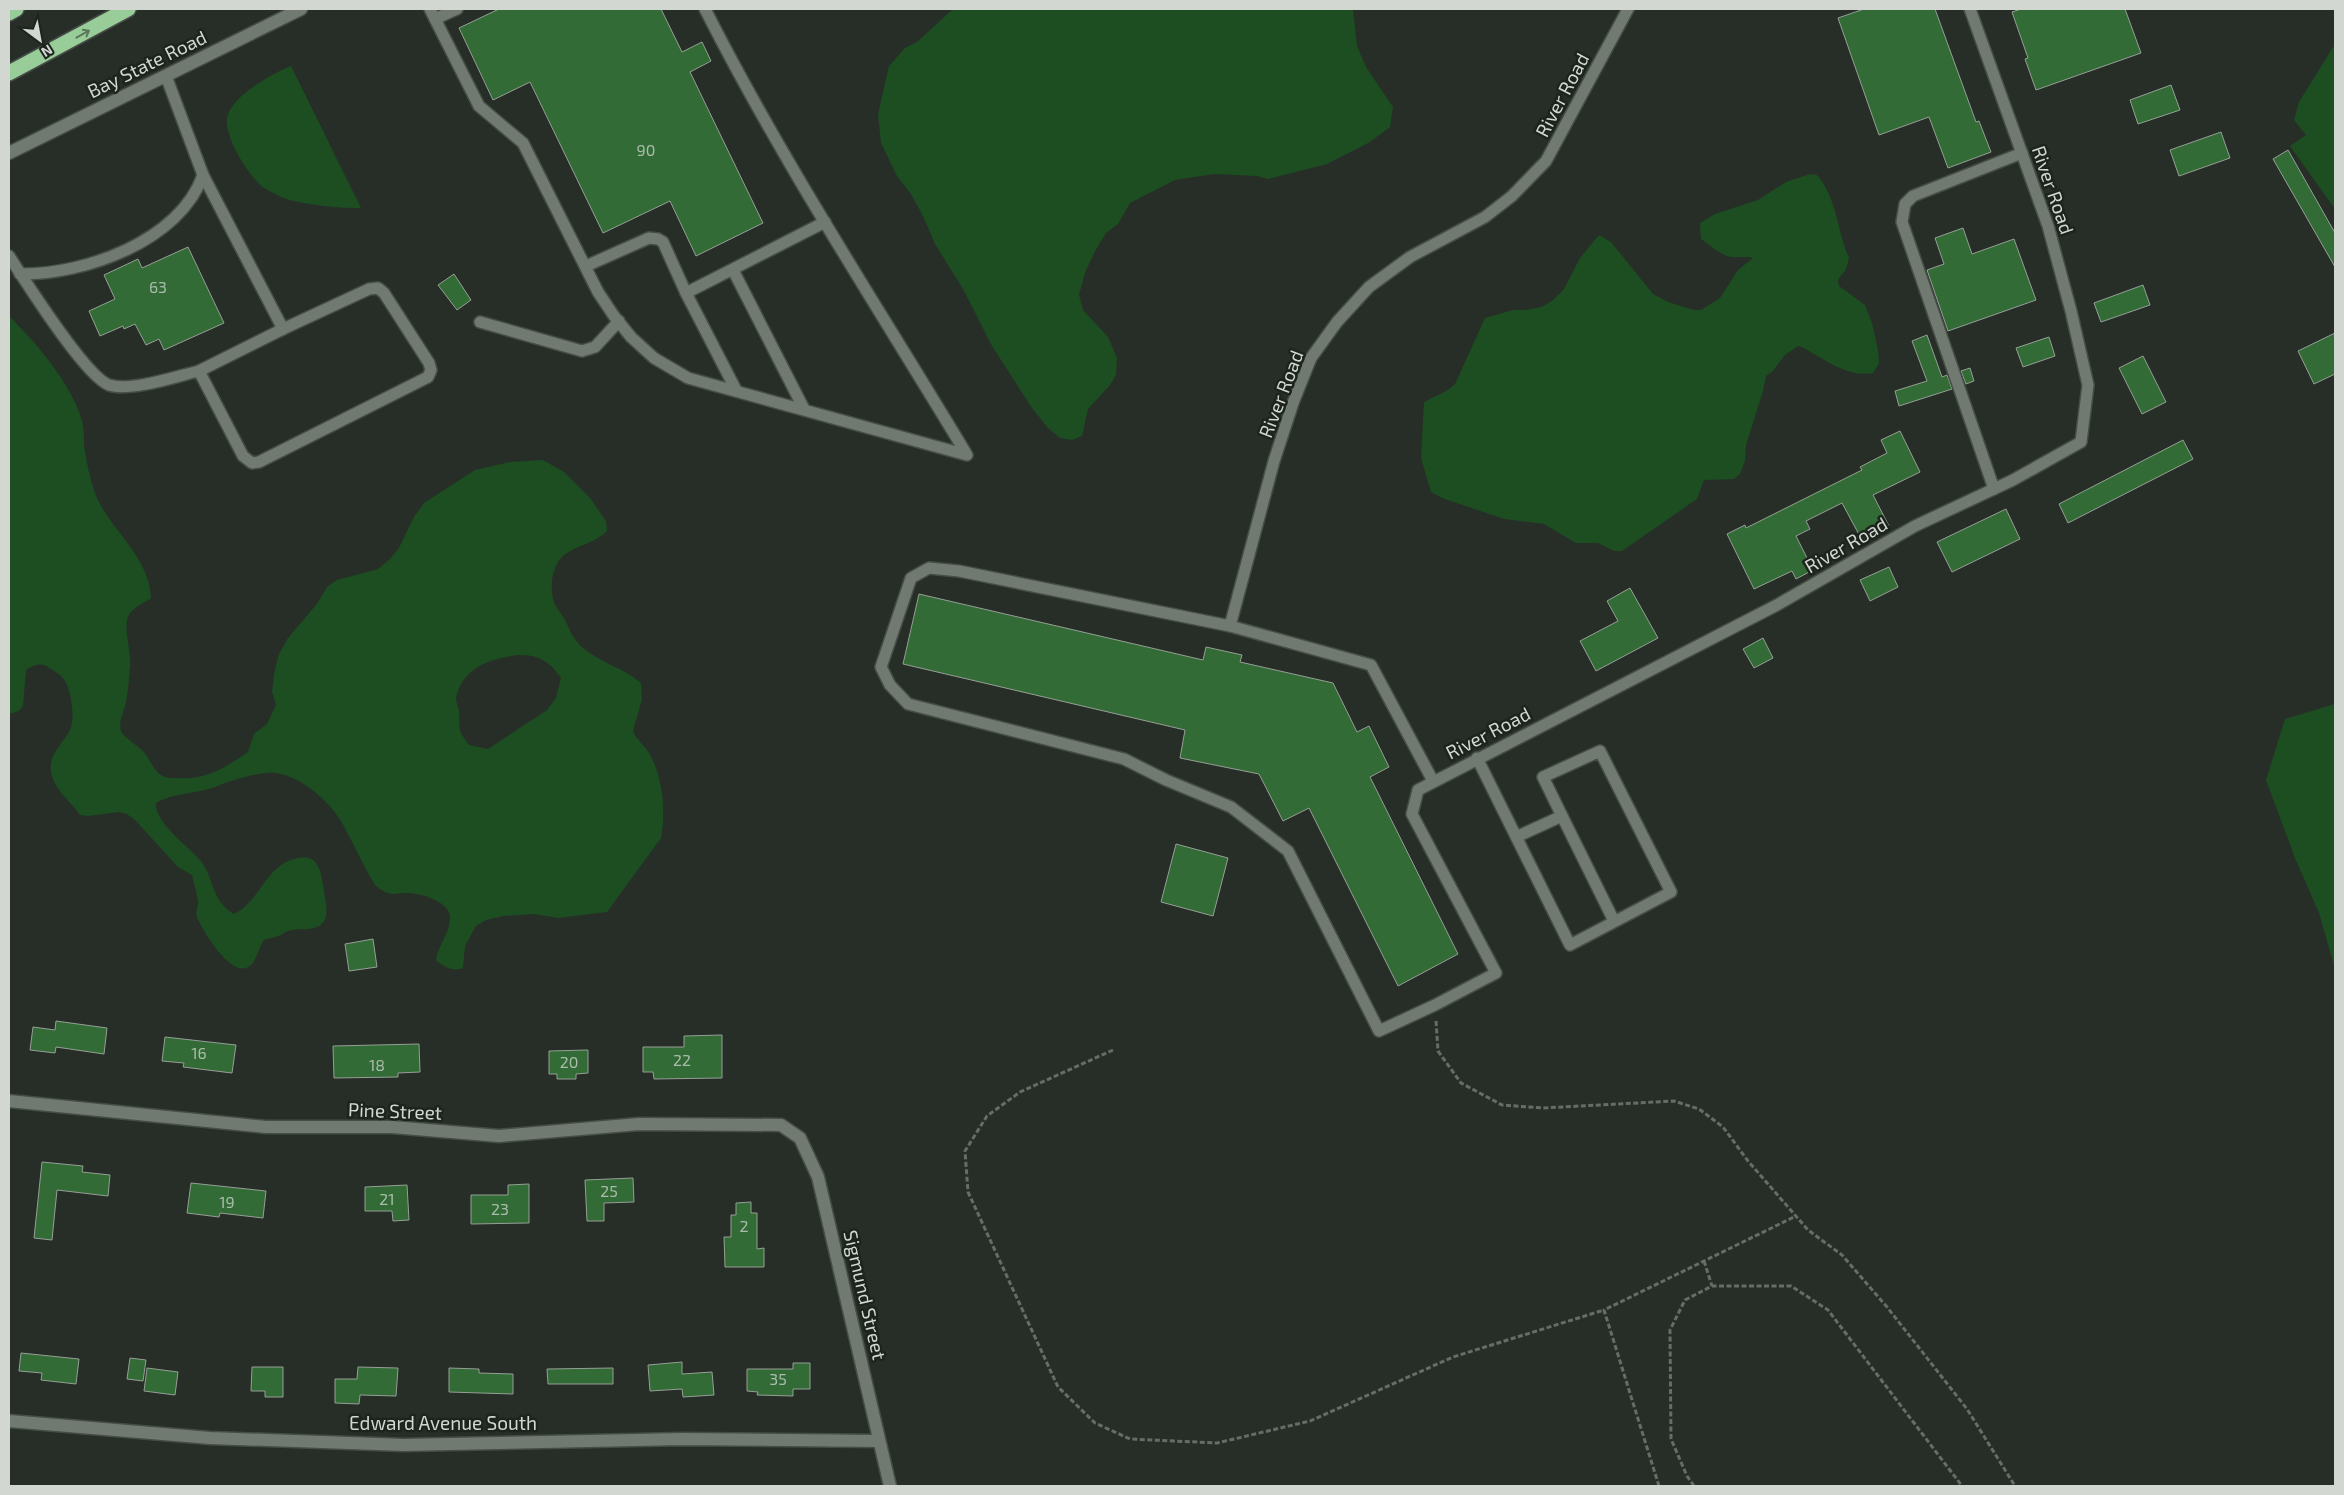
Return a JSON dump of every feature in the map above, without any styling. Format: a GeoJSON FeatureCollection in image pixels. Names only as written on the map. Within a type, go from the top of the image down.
{"type":"FeatureCollection","features":[{"type":"Feature","properties":{"kind":"highway"},"geometry":{"type":"LineString","coordinates":[[9,13],[16,9]]}},
{"type":"Feature","properties":{"kind":"highway"},"geometry":{"type":"LineString","coordinates":[[9,73],[128,9]]}},
{"type":"Feature","properties":{"kind":"street","name":"Bay State Road"},"geometry":{"type":"LineString","coordinates":[[9,153],[301,9]]}},
{"type":"Feature","properties":{"kind":"street","name":"Pine Street"},"geometry":{"type":"LineString","coordinates":[[9,1102],[266,1127],[392,1127],[499,1136],[639,1124],[781,1125]]}},
{"type":"Feature","properties":{"kind":"street","name":"Sigmund Street"},"geometry":{"type":"LineString","coordinates":[[781,1125],[800,1138],[818,1177],[890,1486]]}},
{"type":"Feature","properties":{"kind":"street","name":"Edward Avenue South"},"geometry":{"type":"LineString","coordinates":[[9,1421],[210,1438],[404,1445],[682,1439],[879,1441]]}},
{"type":"Feature","properties":{"kind":"lane"},"geometry":{"type":"LineString","coordinates":[[457,9],[433,14],[478,106],[523,143],[598,292],[631,337],[674,371],[688,378],[967,455],[755,104],[705,9]]}},
{"type":"Feature","properties":{"kind":"lane","name":"River Road"},"geometry":{"type":"LineString","coordinates":[[1628,9],[1546,161],[1512,196],[1485,217],[1410,257],[1369,287],[1337,322],[1311,358],[1292,403],[1274,461],[1230,626],[1371,665],[1434,781],[1777,605],[1915,526],[1994,489],[2081,442],[2088,385],[2071,311],[2048,226],[1970,9]]}},
{"type":"Feature","properties":{"kind":"lane"},"geometry":{"type":"LineString","coordinates":[[166,76],[203,175],[283,329]]}},
{"type":"Feature","properties":{"kind":"lane"},"geometry":{"type":"LineString","coordinates":[[1994,489],[1902,222],[1906,204],[1913,196],[2022,153]]}},
{"type":"Feature","properties":{"kind":"lane"},"geometry":{"type":"LineString","coordinates":[[20,274],[45,274],[93,263],[158,232],[177,216],[190,201],[203,175]]}},
{"type":"Feature","properties":{"kind":"lane"},"geometry":{"type":"LineString","coordinates":[[686,293],[825,222]]}},
{"type":"Feature","properties":{"kind":"lane"},"geometry":{"type":"LineString","coordinates":[[586,266],[649,238],[658,239],[665,244],[686,293],[736,390]]}},
{"type":"Feature","properties":{"kind":"lane"},"geometry":{"type":"LineString","coordinates":[[9,256],[87,367],[110,385],[140,384],[200,371],[283,329],[369,289],[378,288],[384,293],[429,363],[431,373],[424,380],[254,463],[247,461],[242,456],[200,371]]}},
{"type":"Feature","properties":{"kind":"lane"},"geometry":{"type":"LineString","coordinates":[[733,270],[804,409]]}},
{"type":"Feature","properties":{"kind":"lane"},"geometry":{"type":"LineString","coordinates":[[480,322],[585,351],[595,347],[618,321]]}},
{"type":"Feature","properties":{"kind":"lane"},"geometry":{"type":"LineString","coordinates":[[1230,626],[959,571],[928,568],[911,578],[881,667],[890,684],[908,704],[1124,759],[1166,780],[1231,807],[1288,851],[1379,1031],[1434,1006],[1496,973],[1412,814],[1418,790],[1434,781]]}},
{"type":"Feature","properties":{"kind":"lane"},"geometry":{"type":"LineString","coordinates":[[1477,758],[1570,945],[1671,892],[1600,751],[1543,777],[1614,921]]}},
{"type":"Feature","properties":{"kind":"lane"},"geometry":{"type":"LineString","coordinates":[[1516,837],[1562,816]]}},
{"type":"Feature","properties":{"kind":"path"},"geometry":{"type":"LineString","coordinates":[[1434,1006],[1438,1051],[1460,1083],[1502,1105],[1543,1108],[1674,1101],[1699,1109],[1723,1127],[1748,1161],[1808,1230],[1842,1255],[1887,1307],[1967,1409],[2015,1486]]}},
{"type":"Feature","properties":{"kind":"path"},"geometry":{"type":"LineString","coordinates":[[1113,1050],[1020,1092],[987,1116],[965,1151],[968,1192],[1058,1387],[1095,1424],[1130,1439],[1217,1443],[1310,1421],[1453,1357],[1604,1310],[1796,1216]]}},
{"type":"Feature","properties":{"kind":"path"},"geometry":{"type":"LineString","coordinates":[[1704,1261],[1712,1286]]}},
{"type":"Feature","properties":{"kind":"path"},"geometry":{"type":"LineString","coordinates":[[1694,1486],[1687,1476],[1671,1438],[1670,1330],[1685,1300],[1712,1286],[1790,1286],[1828,1310],[1962,1486]]}},
{"type":"Feature","properties":{"kind":"path"},"geometry":{"type":"LineString","coordinates":[[1604,1310],[1659,1486]]}},
{"type":"Feature","properties":{"kind":"green space"},"geometry":{"type":"Polygon","coordinates":[[[953,9],[1353,9],[1357,46],[1366,67],[1393,107],[1390,127],[1370,142],[1327,164],[1268,179],[1257,176],[1214,174],[1175,180],[1130,203],[1118,224],[1106,233],[1095,251],[1085,273],[1079,295],[1083,310],[1108,337],[1117,358],[1116,375],[1110,385],[1088,409],[1082,436],[1072,440],[1060,438],[1048,428],[1032,408],[992,346],[963,289],[935,244],[923,216],[911,194],[897,176],[881,143],[878,114],[889,66],[905,48],[917,42],[953,9]]]}},
{"type":"Feature","properties":{"kind":"green space"},"geometry":{"type":"Polygon","coordinates":[[[2335,44],[2335,209],[2290,146],[2306,135],[2294,120],[2299,102],[2335,44]]]}},
{"type":"Feature","properties":{"kind":"green space"},"geometry":{"type":"Polygon","coordinates":[[[291,66],[361,208],[343,208],[298,202],[281,197],[258,183],[233,146],[227,126],[230,110],[253,87],[291,66]]]}},
{"type":"Feature","properties":{"kind":"green space"},"geometry":{"type":"Polygon","coordinates":[[[1810,174],[1817,175],[1829,194],[1849,258],[1846,269],[1838,280],[1839,286],[1865,305],[1872,323],[1879,363],[1873,373],[1855,373],[1837,367],[1798,346],[1785,355],[1772,372],[1766,376],[1746,445],[1745,461],[1740,474],[1734,479],[1704,480],[1697,499],[1622,551],[1614,551],[1598,543],[1576,543],[1544,524],[1504,519],[1442,498],[1431,492],[1421,458],[1424,402],[1448,390],[1455,384],[1485,318],[1513,310],[1542,307],[1553,300],[1564,289],[1580,258],[1599,235],[1611,242],[1653,294],[1668,302],[1694,310],[1701,310],[1720,298],[1738,270],[1753,258],[1729,256],[1716,250],[1701,239],[1700,223],[1715,214],[1758,200],[1786,182],[1810,174]]]}},
{"type":"Feature","properties":{"kind":"green space"},"geometry":{"type":"Polygon","coordinates":[[[9,316],[41,351],[70,393],[82,421],[87,463],[96,496],[137,557],[149,583],[151,598],[138,606],[128,617],[127,634],[130,668],[127,698],[120,727],[122,733],[143,751],[158,773],[170,778],[189,778],[207,775],[248,752],[254,734],[267,724],[276,705],[272,692],[274,674],[279,654],[288,638],[316,605],[328,586],[337,580],[378,569],[390,559],[399,548],[414,517],[424,503],[475,470],[510,462],[543,460],[564,472],[590,498],[606,521],[607,531],[597,539],[572,550],[561,558],[553,573],[553,597],[572,634],[582,647],[641,683],[642,699],[633,731],[654,762],[660,783],[663,806],[661,838],[607,912],[558,918],[534,914],[503,916],[486,920],[476,926],[465,946],[463,968],[452,969],[445,967],[436,960],[449,928],[450,916],[448,910],[438,901],[431,898],[410,893],[390,894],[375,885],[335,812],[309,787],[287,776],[266,773],[233,780],[208,789],[162,800],[156,803],[157,811],[166,826],[200,860],[205,867],[217,896],[226,908],[234,914],[250,902],[268,878],[282,864],[291,860],[307,858],[313,860],[319,869],[323,883],[326,910],[324,921],[321,925],[288,931],[279,936],[264,940],[252,964],[245,968],[237,967],[220,953],[200,924],[196,915],[198,902],[192,875],[178,867],[135,820],[127,814],[119,812],[88,816],[80,815],[55,784],[51,771],[52,759],[71,727],[73,717],[69,691],[62,677],[42,665],[35,665],[26,670],[23,706],[19,711],[9,714],[9,316]],[[524,655],[486,663],[472,671],[461,684],[456,699],[459,710],[460,729],[469,745],[488,749],[547,710],[556,698],[561,678],[557,672],[548,663],[537,657],[524,655]]]}},
{"type":"Feature","properties":{"kind":"green space"},"geometry":{"type":"Polygon","coordinates":[[[2335,704],[2335,969],[2319,913],[2295,858],[2266,780],[2285,719],[2335,704]]]}},
{"type":"Feature","properties":{"kind":"building"},"geometry":{"type":"Polygon","coordinates":[[[499,9],[661,9],[682,52],[702,42],[711,61],[690,72],[763,223],[696,256],[670,201],[603,233],[530,82],[493,100],[459,28],[499,9]]]}},
{"type":"Feature","properties":{"kind":"building"},"geometry":{"type":"Polygon","coordinates":[[[1864,9],[1935,9],[1976,122],[1979,121],[1991,152],[1948,168],[1929,117],[1879,135],[1838,18],[1864,9]]]}},
{"type":"Feature","properties":{"kind":"building"},"geometry":{"type":"Polygon","coordinates":[[[2021,9],[2125,9],[2141,53],[2036,90],[2025,59],[2028,58],[2012,12],[2021,9]]]}},
{"type":"Feature","properties":{"kind":"building"},"geometry":{"type":"Polygon","coordinates":[[[2171,85],[2180,110],[2138,124],[2130,100],[2171,85]]]}},
{"type":"Feature","properties":{"kind":"building"},"geometry":{"type":"Polygon","coordinates":[[[2221,132],[2230,158],[2179,176],[2170,150],[2221,132]]]}},
{"type":"Feature","properties":{"kind":"building"},"geometry":{"type":"Polygon","coordinates":[[[2288,150],[2335,233],[2335,267],[2273,159],[2288,150]]]}},
{"type":"Feature","properties":{"kind":"building"},"geometry":{"type":"Polygon","coordinates":[[[1963,228],[1972,254],[2014,239],[2036,300],[1948,331],[1927,270],[1944,264],[1935,238],[1963,228]]]}},
{"type":"Feature","properties":{"kind":"building"},"geometry":{"type":"Polygon","coordinates":[[[188,247],[224,323],[164,350],[159,339],[146,345],[135,324],[124,329],[123,326],[100,336],[89,311],[115,299],[104,275],[138,259],[142,268],[188,247]]]}},
{"type":"Feature","properties":{"kind":"building"},"geometry":{"type":"Polygon","coordinates":[[[454,274],[471,300],[457,310],[438,285],[454,274]]]}},
{"type":"Feature","properties":{"kind":"building"},"geometry":{"type":"Polygon","coordinates":[[[2143,285],[2150,305],[2101,322],[2094,303],[2143,285]]]}},
{"type":"Feature","properties":{"kind":"building"},"geometry":{"type":"Polygon","coordinates":[[[2335,333],[2335,374],[2314,384],[2298,351],[2335,333]]]}},
{"type":"Feature","properties":{"kind":"building"},"geometry":{"type":"Polygon","coordinates":[[[1927,335],[1942,377],[1947,375],[1952,389],[1899,406],[1895,391],[1927,381],[1912,341],[1927,335]]]}},
{"type":"Feature","properties":{"kind":"building"},"geometry":{"type":"Polygon","coordinates":[[[2049,337],[2055,356],[2023,367],[2016,348],[2049,337]]]}},
{"type":"Feature","properties":{"kind":"building"},"geometry":{"type":"Polygon","coordinates":[[[2143,356],[2166,402],[2142,414],[2119,368],[2143,356]]]}},
{"type":"Feature","properties":{"kind":"building"},"geometry":{"type":"Polygon","coordinates":[[[1970,368],[1974,381],[1966,384],[1961,371],[1970,368]]]}},
{"type":"Feature","properties":{"kind":"building"},"geometry":{"type":"Polygon","coordinates":[[[1900,431],[1920,472],[1873,495],[1889,526],[1862,540],[1842,503],[1806,521],[1810,529],[1796,536],[1813,570],[1796,579],[1792,571],[1754,589],[1727,534],[1745,525],[1746,528],[1862,470],[1860,467],[1887,453],[1881,440],[1900,431]]]}},
{"type":"Feature","properties":{"kind":"building"},"geometry":{"type":"Polygon","coordinates":[[[2183,440],[2193,459],[2068,523],[2059,504],[2183,440]]]}},
{"type":"Feature","properties":{"kind":"building"},"geometry":{"type":"Polygon","coordinates":[[[2006,509],[2020,539],[1952,572],[1937,542],[2006,509]]]}},
{"type":"Feature","properties":{"kind":"building"},"geometry":{"type":"Polygon","coordinates":[[[1889,567],[1898,587],[1870,601],[1860,580],[1889,567]]]}},
{"type":"Feature","properties":{"kind":"building"},"geometry":{"type":"Polygon","coordinates":[[[1630,588],[1658,638],[1596,671],[1580,641],[1618,621],[1607,601],[1630,588]]]}},
{"type":"Feature","properties":{"kind":"building"},"geometry":{"type":"Polygon","coordinates":[[[919,594],[1203,660],[1206,647],[1242,655],[1240,662],[1333,683],[1357,732],[1369,726],[1389,767],[1370,777],[1458,954],[1398,986],[1309,808],[1283,821],[1259,774],[1180,758],[1185,730],[903,664],[919,594]]]}},
{"type":"Feature","properties":{"kind":"building"},"geometry":{"type":"Polygon","coordinates":[[[1763,638],[1773,658],[1754,668],[1743,649],[1763,638]]]}},
{"type":"Feature","properties":{"kind":"building"},"geometry":{"type":"Polygon","coordinates":[[[1176,844],[1228,858],[1213,916],[1161,902],[1176,844]]]}},
{"type":"Feature","properties":{"kind":"building"},"geometry":{"type":"Polygon","coordinates":[[[373,939],[377,967],[349,971],[345,944],[373,939]]]}},
{"type":"Feature","properties":{"kind":"building"},"geometry":{"type":"Polygon","coordinates":[[[56,1021],[107,1028],[104,1054],[56,1047],[55,1053],[30,1050],[33,1027],[55,1030],[56,1021]]]}},
{"type":"Feature","properties":{"kind":"building"},"geometry":{"type":"Polygon","coordinates":[[[722,1035],[722,1078],[654,1079],[653,1072],[643,1072],[643,1047],[684,1047],[684,1036],[722,1035]]]}},
{"type":"Feature","properties":{"kind":"building"},"geometry":{"type":"Polygon","coordinates":[[[165,1037],[236,1045],[232,1073],[183,1067],[184,1063],[162,1061],[165,1037]]]}},
{"type":"Feature","properties":{"kind":"building"},"geometry":{"type":"Polygon","coordinates":[[[419,1044],[420,1072],[398,1073],[398,1077],[334,1078],[333,1046],[419,1044]]]}},
{"type":"Feature","properties":{"kind":"building"},"geometry":{"type":"Polygon","coordinates":[[[588,1050],[588,1073],[576,1074],[576,1079],[557,1079],[557,1074],[549,1074],[549,1051],[588,1050]]]}},
{"type":"Feature","properties":{"kind":"building"},"geometry":{"type":"Polygon","coordinates":[[[42,1162],[83,1166],[82,1172],[110,1175],[108,1196],[57,1190],[52,1240],[34,1238],[42,1162]]]}},
{"type":"Feature","properties":{"kind":"building"},"geometry":{"type":"Polygon","coordinates":[[[633,1178],[634,1202],[604,1203],[604,1221],[587,1221],[585,1180],[633,1178]]]}},
{"type":"Feature","properties":{"kind":"building"},"geometry":{"type":"Polygon","coordinates":[[[191,1183],[266,1191],[263,1218],[220,1213],[219,1217],[187,1213],[191,1183]]]}},
{"type":"Feature","properties":{"kind":"building"},"geometry":{"type":"Polygon","coordinates":[[[529,1184],[529,1223],[471,1224],[471,1195],[508,1195],[508,1185],[529,1184]]]}},
{"type":"Feature","properties":{"kind":"building"},"geometry":{"type":"Polygon","coordinates":[[[407,1185],[409,1220],[393,1221],[392,1211],[365,1211],[365,1187],[407,1185]]]}},
{"type":"Feature","properties":{"kind":"building"},"geometry":{"type":"Polygon","coordinates":[[[751,1202],[751,1213],[757,1213],[757,1249],[764,1248],[764,1267],[725,1267],[724,1237],[731,1237],[731,1215],[736,1215],[736,1203],[751,1202]]]}},
{"type":"Feature","properties":{"kind":"building"},"geometry":{"type":"Polygon","coordinates":[[[21,1353],[79,1359],[76,1384],[41,1380],[42,1373],[19,1371],[21,1353]]]}},
{"type":"Feature","properties":{"kind":"building"},"geometry":{"type":"Polygon","coordinates":[[[130,1358],[146,1360],[143,1381],[127,1379],[130,1358]]]}},
{"type":"Feature","properties":{"kind":"building"},"geometry":{"type":"Polygon","coordinates":[[[682,1362],[682,1374],[712,1372],[714,1395],[683,1397],[682,1389],[650,1391],[648,1365],[682,1362]]]}},
{"type":"Feature","properties":{"kind":"building"},"geometry":{"type":"Polygon","coordinates":[[[793,1363],[810,1363],[810,1389],[793,1389],[793,1396],[757,1395],[758,1392],[747,1391],[747,1369],[793,1369],[793,1363]]]}},
{"type":"Feature","properties":{"kind":"building"},"geometry":{"type":"Polygon","coordinates":[[[252,1367],[283,1367],[283,1397],[265,1397],[265,1391],[251,1391],[252,1367]]]}},
{"type":"Feature","properties":{"kind":"building"},"geometry":{"type":"Polygon","coordinates":[[[358,1367],[398,1368],[396,1396],[360,1395],[359,1404],[335,1403],[335,1379],[357,1379],[358,1367]]]}},
{"type":"Feature","properties":{"kind":"building"},"geometry":{"type":"Polygon","coordinates":[[[147,1368],[178,1372],[175,1395],[144,1391],[147,1368]]]}},
{"type":"Feature","properties":{"kind":"building"},"geometry":{"type":"Polygon","coordinates":[[[449,1368],[479,1369],[479,1373],[513,1374],[513,1394],[449,1392],[449,1368]]]}},
{"type":"Feature","properties":{"kind":"building"},"geometry":{"type":"Polygon","coordinates":[[[613,1368],[613,1384],[548,1384],[547,1369],[613,1368]]]}}]}
